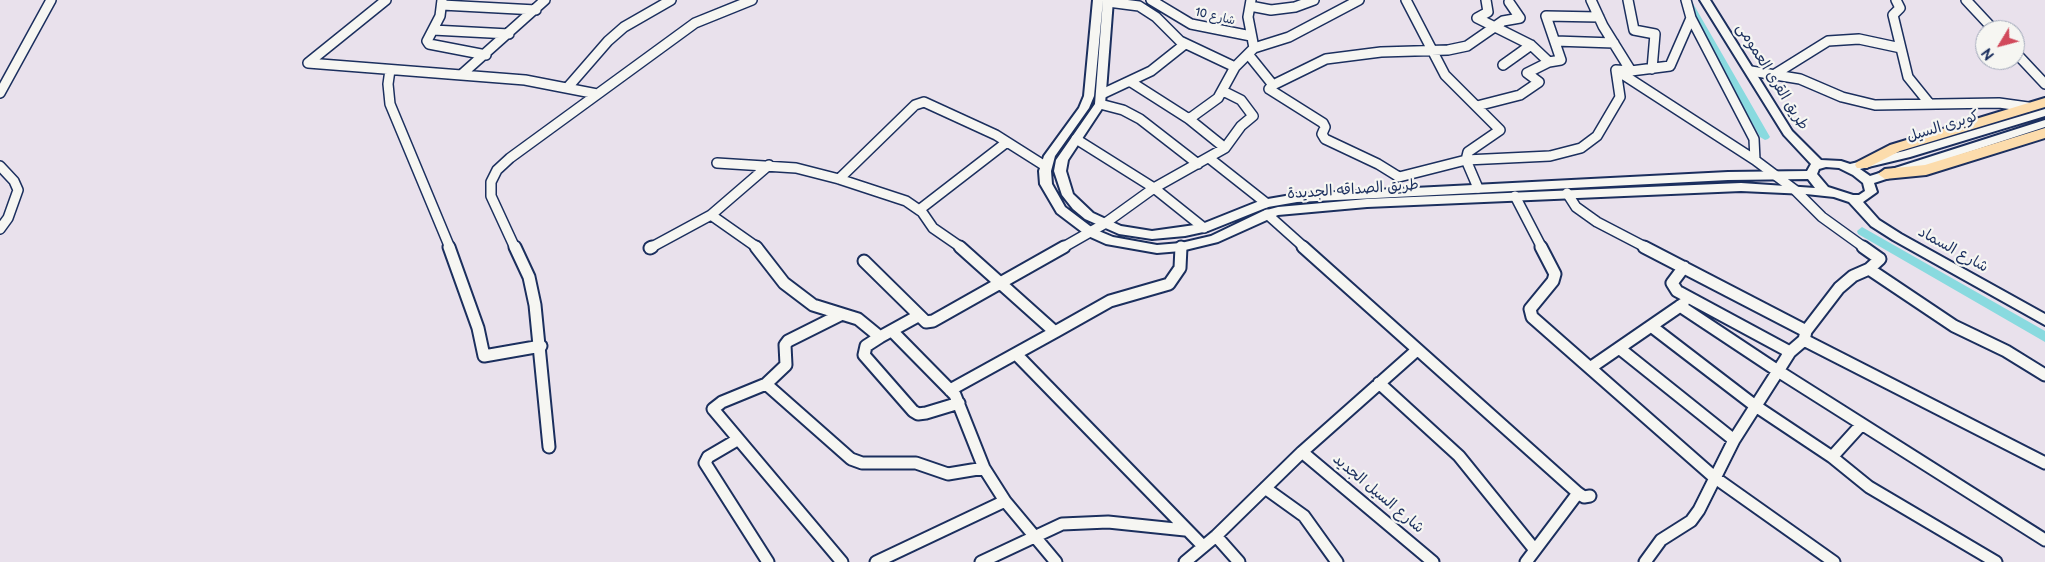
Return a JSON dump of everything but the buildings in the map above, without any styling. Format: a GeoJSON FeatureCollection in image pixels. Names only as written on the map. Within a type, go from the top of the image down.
{"type":"FeatureCollection","features":[{"type":"Feature","properties":{"kind":"highway"},"geometry":{"type":"LineString","coordinates":[[1856,167],[1895,148],[2045,102]]}},
{"type":"Feature","properties":{"kind":"highway"},"geometry":{"type":"LineString","coordinates":[[1885,174],[1926,170],[2045,133]]}},
{"type":"Feature","properties":{"kind":"street"},"geometry":{"type":"LineString","coordinates":[[0,93],[52,0]]}},
{"type":"Feature","properties":{"kind":"street"},"geometry":{"type":"LineString","coordinates":[[386,0],[308,62],[310,64],[525,80],[597,94]]}},
{"type":"Feature","properties":{"kind":"street"},"geometry":{"type":"LineString","coordinates":[[461,76],[545,0]]}},
{"type":"Feature","properties":{"kind":"street"},"geometry":{"type":"LineString","coordinates":[[568,87],[619,32],[641,16],[671,0]]}},
{"type":"Feature","properties":{"kind":"street"},"geometry":{"type":"LineString","coordinates":[[548,447],[541,346],[529,277],[491,196],[491,182],[497,170],[510,158],[694,23],[752,0]]}},
{"type":"Feature","properties":{"kind":"street","name":"شارع 10"},"geometry":{"type":"LineString","coordinates":[[1151,0],[1192,24],[1251,36]]}},
{"type":"Feature","properties":{"kind":"street"},"geometry":{"type":"LineString","coordinates":[[1289,0],[1295,6]]}},
{"type":"Feature","properties":{"kind":"street"},"geometry":{"type":"LineString","coordinates":[[1274,85],[1251,51],[1250,3],[1271,10],[1295,6],[1314,0]]}},
{"type":"Feature","properties":{"kind":"street"},"geometry":{"type":"LineString","coordinates":[[1189,119],[1210,105],[1223,91],[1235,67],[1251,51],[1289,37],[1359,0]]}},
{"type":"Feature","properties":{"kind":"street"},"geometry":{"type":"LineString","coordinates":[[1406,0],[1445,75],[1500,130],[1497,134],[1471,150],[1466,160],[1480,193]]}},
{"type":"Feature","properties":{"kind":"street"},"geometry":{"type":"LineString","coordinates":[[1486,0],[1488,12],[1477,18],[1531,45],[1549,62]]}},
{"type":"Feature","properties":{"kind":"street"},"geometry":{"type":"LineString","coordinates":[[1591,0],[1631,71]]}},
{"type":"Feature","properties":{"kind":"street"},"geometry":{"type":"LineString","coordinates":[[1628,0],[1634,30],[1655,34],[1652,69]]}},
{"type":"Feature","properties":{"kind":"street"},"geometry":{"type":"LineString","coordinates":[[1686,0],[1691,18],[1754,139],[1755,160]]}},
{"type":"Feature","properties":{"kind":"street","name":"طريق القرى العمومى"},"geometry":{"type":"LineString","coordinates":[[1705,0],[1788,133],[1818,164]]}},
{"type":"Feature","properties":{"kind":"street"},"geometry":{"type":"LineString","coordinates":[[1896,0],[1900,8],[1893,15],[1908,77],[1929,104]]}},
{"type":"Feature","properties":{"kind":"street"},"geometry":{"type":"LineString","coordinates":[[1966,0],[1985,20]]}},
{"type":"Feature","properties":{"kind":"street"},"geometry":{"type":"LineString","coordinates":[[1104,1],[1138,6],[1148,11],[1185,44],[1235,67]]}},
{"type":"Feature","properties":{"kind":"street"},"geometry":{"type":"LineString","coordinates":[[1101,99],[1104,1]]}},
{"type":"Feature","properties":{"kind":"street"},"geometry":{"type":"LineString","coordinates":[[1048,161],[1084,108],[1089,96],[1104,1]]}},
{"type":"Feature","properties":{"kind":"street"},"geometry":{"type":"LineString","coordinates":[[486,54],[433,46],[427,41],[440,16],[442,2],[536,10]]}},
{"type":"Feature","properties":{"kind":"street"},"geometry":{"type":"LineString","coordinates":[[1410,191],[1399,177],[1378,164],[1325,139],[1322,134],[1325,127],[1323,123],[1269,89],[1326,58],[1381,52],[1433,51],[1467,46],[1503,21],[1520,18],[1510,2]]}},
{"type":"Feature","properties":{"kind":"street"},"geometry":{"type":"LineString","coordinates":[[1477,106],[1520,95],[1539,84],[1538,80],[1527,73],[1562,58],[1546,16],[1599,17]]}},
{"type":"Feature","properties":{"kind":"street"},"geometry":{"type":"LineString","coordinates":[[1616,70],[1631,71],[1666,67],[1672,62],[1691,18]]}},
{"type":"Feature","properties":{"kind":"street"},"geometry":{"type":"LineString","coordinates":[[433,30],[509,34]]}},
{"type":"Feature","properties":{"kind":"street"},"geometry":{"type":"LineString","coordinates":[[1775,74],[1828,41],[1837,39],[1859,39],[1901,48]]}},
{"type":"Feature","properties":{"kind":"street"},"geometry":{"type":"LineString","coordinates":[[1555,41],[1614,43]]}},
{"type":"Feature","properties":{"kind":"street"},"geometry":{"type":"LineString","coordinates":[[839,179],[893,125],[920,103],[928,104],[1048,161],[1062,160],[1101,99],[1162,64],[1185,44]]}},
{"type":"Feature","properties":{"kind":"street"},"geometry":{"type":"LineString","coordinates":[[1503,64],[1531,45]]}},
{"type":"Feature","properties":{"kind":"street"},"geometry":{"type":"LineString","coordinates":[[2025,63],[2045,84]]}},
{"type":"Feature","properties":{"kind":"street"},"geometry":{"type":"LineString","coordinates":[[390,70],[388,84],[390,104],[440,224],[478,328],[484,356],[488,357],[541,346]]}},
{"type":"Feature","properties":{"kind":"street"},"geometry":{"type":"LineString","coordinates":[[1616,70],[1716,133],[1779,177],[1822,217],[1880,259],[1869,268],[1853,276],[1839,288],[1805,335],[1790,352],[1754,405],[1714,477],[1699,510],[1691,521],[1661,540],[1645,562]]}},
{"type":"Feature","properties":{"kind":"street"},"geometry":{"type":"LineString","coordinates":[[1399,177],[1466,160],[1550,156],[1571,152],[1590,143],[1597,136],[1620,97],[1616,70]]}},
{"type":"Feature","properties":{"kind":"street"},"geometry":{"type":"LineString","coordinates":[[1751,71],[1800,79],[1842,97],[1864,103],[2008,103],[2028,107]]}},
{"type":"Feature","properties":{"kind":"street"},"geometry":{"type":"LineString","coordinates":[[1131,82],[1189,119],[1226,148]]}},
{"type":"Feature","properties":{"kind":"street"},"geometry":{"type":"LineString","coordinates":[[864,261],[918,316],[926,322],[933,321],[1104,224],[1154,188],[1226,148],[1241,126],[1253,116],[1241,100],[1223,91]]}},
{"type":"Feature","properties":{"kind":"street"},"geometry":{"type":"LineString","coordinates":[[1101,99],[1140,119],[1198,164]]}},
{"type":"Feature","properties":{"kind":"street","name":"كوبرى السيل"},"geometry":{"type":"LineString","coordinates":[[1856,167],[2045,112]]}},
{"type":"Feature","properties":{"kind":"street","name":"كوبرى السيل"},"geometry":{"type":"LineString","coordinates":[[1868,181],[2045,123]]}},
{"type":"Feature","properties":{"kind":"street"},"geometry":{"type":"LineString","coordinates":[[1076,139],[1154,188],[1204,228],[1214,239]]}},
{"type":"Feature","properties":{"kind":"street"},"geometry":{"type":"LineString","coordinates":[[920,210],[1007,142]]}},
{"type":"Feature","properties":{"kind":"street"},"geometry":{"type":"LineString","coordinates":[[1209,158],[1418,350],[1584,494],[1526,562]]}},
{"type":"Feature","properties":{"kind":"street","name":"طريق الصداقه الجديدة"},"geometry":{"type":"LineString","coordinates":[[1062,160],[1061,177],[1068,195],[1089,216],[1104,224],[1135,233],[1152,235],[1169,235],[1204,228],[1266,209],[1302,208],[1410,191],[1515,196],[1741,187],[1795,190],[1832,194],[1852,199]]}},
{"type":"Feature","properties":{"kind":"street","name":"طريق الصداقه الجديدة"},"geometry":{"type":"LineString","coordinates":[[1048,161],[1046,184],[1052,197],[1067,216],[1090,232],[1110,241],[1133,246],[1181,247],[1214,239],[1266,209]]}},
{"type":"Feature","properties":{"kind":"street"},"geometry":{"type":"LineString","coordinates":[[717,163],[796,168],[839,179],[906,202],[920,210],[933,228],[962,248],[1002,282],[1055,332]]}},
{"type":"Feature","properties":{"kind":"street"},"geometry":{"type":"LineString","coordinates":[[1832,194],[1818,185],[1811,175],[1811,170],[1818,164],[1833,163],[1856,167],[1868,181],[1871,192],[1861,199],[1852,199]]}},
{"type":"Feature","properties":{"kind":"street"},"geometry":{"type":"LineString","coordinates":[[0,166],[14,181],[18,190],[8,218],[0,229]]}},
{"type":"Feature","properties":{"kind":"street"},"geometry":{"type":"LineString","coordinates":[[650,248],[711,214],[769,166]]}},
{"type":"Feature","properties":{"kind":"street","name":"طريق الصداقه الجديدة"},"geometry":{"type":"LineString","coordinates":[[1364,198],[1480,193],[1728,176],[1779,177],[1811,175]]}},
{"type":"Feature","properties":{"kind":"street"},"geometry":{"type":"LineString","coordinates":[[1566,193],[1586,215],[2045,463]]}},
{"type":"Feature","properties":{"kind":"street"},"geometry":{"type":"LineString","coordinates":[[1515,196],[1555,274],[1553,281],[1530,309],[1530,313],[1714,477],[1834,562]]}},
{"type":"Feature","properties":{"kind":"street","name":"شارع السماد"},"geometry":{"type":"LineString","coordinates":[[1852,199],[1871,219],[1897,238],[2045,320]]}},
{"type":"Feature","properties":{"kind":"street"},"geometry":{"type":"LineString","coordinates":[[711,214],[759,249],[791,290],[813,306],[858,319],[880,337]]}},
{"type":"Feature","properties":{"kind":"street"},"geometry":{"type":"LineString","coordinates":[[950,390],[1110,301],[1161,288],[1169,284],[1180,268],[1181,247]]}},
{"type":"Feature","properties":{"kind":"street"},"geometry":{"type":"LineString","coordinates":[[1684,267],[1673,286],[1690,299],[1790,352]]}},
{"type":"Feature","properties":{"kind":"street"},"geometry":{"type":"LineString","coordinates":[[1869,268],[1954,326],[2006,351],[2045,375]]}},
{"type":"Feature","properties":{"kind":"street"},"geometry":{"type":"LineString","coordinates":[[1590,368],[1690,299]]}},
{"type":"Feature","properties":{"kind":"street"},"geometry":{"type":"LineString","coordinates":[[1680,306],[1861,425],[2045,540]]}},
{"type":"Feature","properties":{"kind":"street"},"geometry":{"type":"LineString","coordinates":[[840,315],[788,341],[785,345],[786,365],[766,384],[722,402],[713,409],[737,440],[842,562]]}},
{"type":"Feature","properties":{"kind":"street"},"geometry":{"type":"LineString","coordinates":[[918,316],[866,346],[864,355],[912,411],[918,414],[926,413],[959,403]]}},
{"type":"Feature","properties":{"kind":"street"},"geometry":{"type":"LineString","coordinates":[[1651,326],[1754,405],[1832,457],[1869,487],[1996,562]]}},
{"type":"Feature","properties":{"kind":"street"},"geometry":{"type":"LineString","coordinates":[[892,331],[950,390],[959,403],[984,468],[1005,501],[1056,562]]}},
{"type":"Feature","properties":{"kind":"street"},"geometry":{"type":"LineString","coordinates":[[1619,348],[1734,440]]}},
{"type":"Feature","properties":{"kind":"street"},"geometry":{"type":"LineString","coordinates":[[1186,561],[1216,536],[1302,452],[1418,350]]}},
{"type":"Feature","properties":{"kind":"street"},"geometry":{"type":"LineString","coordinates":[[1016,354],[1185,530],[1203,546]]}},
{"type":"Feature","properties":{"kind":"street"},"geometry":{"type":"LineString","coordinates":[[1379,383],[1459,456],[1535,550]]}},
{"type":"Feature","properties":{"kind":"street"},"geometry":{"type":"LineString","coordinates":[[766,384],[851,459],[862,463],[916,463],[940,473],[948,474],[984,468]]}},
{"type":"Feature","properties":{"kind":"street"},"geometry":{"type":"LineString","coordinates":[[1832,457],[1861,425]]}},
{"type":"Feature","properties":{"kind":"street"},"geometry":{"type":"LineString","coordinates":[[737,440],[708,457],[705,464],[768,562]]}},
{"type":"Feature","properties":{"kind":"street","name":"شارع السيل الجديد"},"geometry":{"type":"LineString","coordinates":[[1302,452],[1433,562]]}},
{"type":"Feature","properties":{"kind":"street"},"geometry":{"type":"LineString","coordinates":[[1265,488],[1304,516],[1337,562]]}},
{"type":"Feature","properties":{"kind":"street"},"geometry":{"type":"LineString","coordinates":[[876,562],[1005,501]]}},
{"type":"Feature","properties":{"kind":"street"},"geometry":{"type":"LineString","coordinates":[[981,562],[1035,535],[1062,524],[1084,522],[1130,524],[1185,530]]}},
{"type":"Feature","properties":{"kind":"street"},"geometry":{"type":"LineString","coordinates":[[1216,536],[1239,562]]}},
{"type":"Feature","properties":{"kind":"waterway"},"geometry":{"type":"LineString","coordinates":[[1687,0],[1765,137]]}},
{"type":"Feature","properties":{"kind":"waterway"},"geometry":{"type":"LineString","coordinates":[[1862,231],[2045,337]]}}]}
